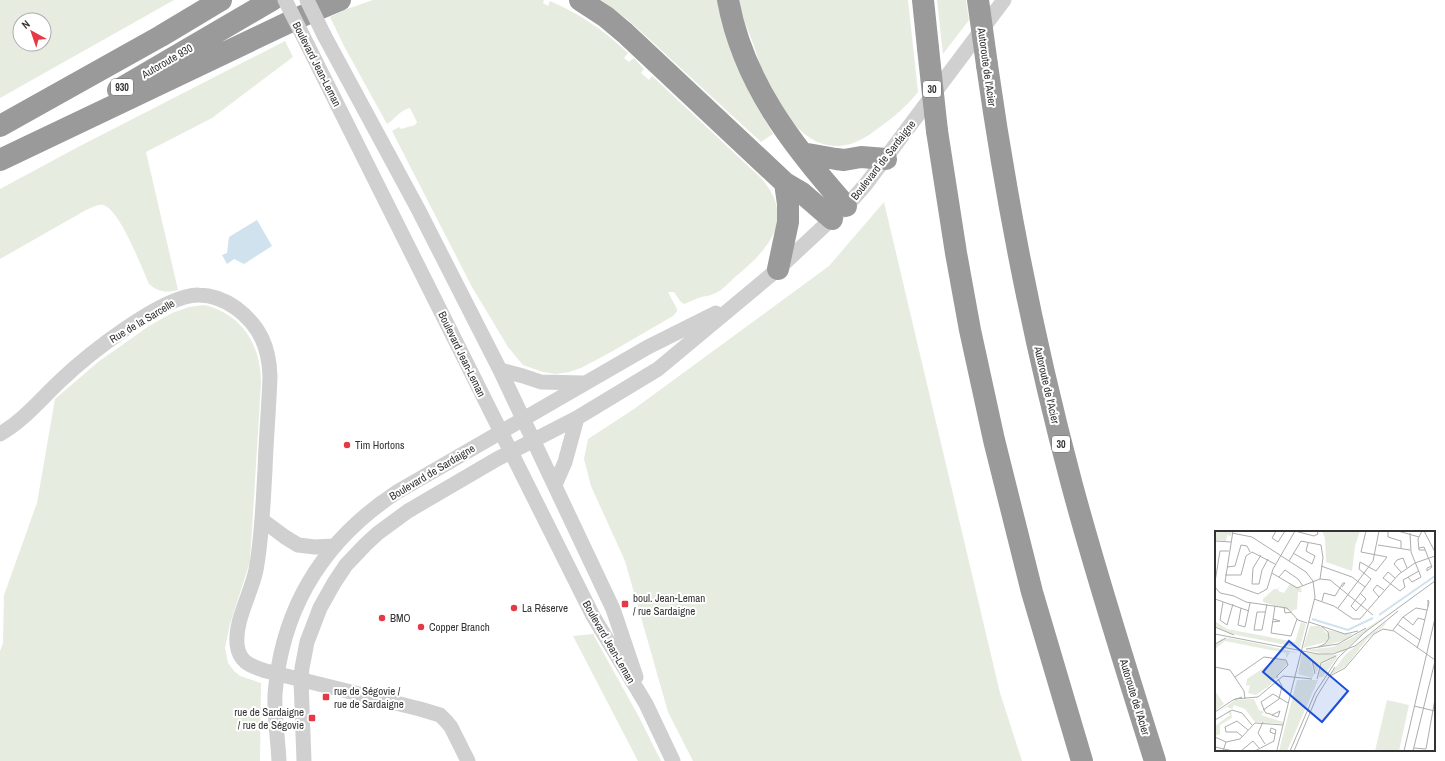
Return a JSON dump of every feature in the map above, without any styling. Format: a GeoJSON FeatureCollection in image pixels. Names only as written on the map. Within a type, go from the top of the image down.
{"type":"FeatureCollection","features":[{"type":"Feature","properties":{"kind":"highway","name":"930"},"geometry":{"type":"LineString","coordinates":[[0,126],[161,36],[221,0]]}},
{"type":"Feature","properties":{"kind":"highway","name":"Autoroute 930"},"geometry":{"type":"LineString","coordinates":[[0,159],[272,0]]}},
{"type":"Feature","properties":{"kind":"highway"},"geometry":{"type":"LineString","coordinates":[[0,159],[300,17],[340,0]]}},
{"type":"Feature","properties":{"kind":"highway"},"geometry":{"type":"LineString","coordinates":[[580,0],[606,17],[625,33],[785,183],[839,212]]}},
{"type":"Feature","properties":{"kind":"highway"},"geometry":{"type":"LineString","coordinates":[[728,0],[739,40],[761,93],[776,119],[802,153],[839,212]]}},
{"type":"Feature","properties":{"kind":"highway","name":"30"},"geometry":{"type":"LineString","coordinates":[[923,0],[937,131],[970,330],[994,440],[1032,592],[1082,761]]}},
{"type":"Feature","properties":{"kind":"highway","name":"Autoroute de l'Acier"},"geometry":{"type":"LineString","coordinates":[[978,0],[1010,210],[1021,268],[1047,384],[1072,487],[1155,761]]}},
{"type":"Feature","properties":{"kind":"highway"},"geometry":{"type":"LineString","coordinates":[[802,153],[836,159],[861,157],[886,159]]}},
{"type":"Feature","properties":{"kind":"highway"},"geometry":{"type":"LineString","coordinates":[[778,269],[788,222],[788,204],[785,183]]}},
{"type":"Feature","properties":{"kind":"street","name":"Boulevard Jean-Leman"},"geometry":{"type":"LineString","coordinates":[[284,0],[593,616],[646,704],[673,761]]}},
{"type":"Feature","properties":{"kind":"street","name":"Boulevard Jean-Leman"},"geometry":{"type":"LineString","coordinates":[[307,0],[418,209],[500,370],[613,609],[646,704]]}},
{"type":"Feature","properties":{"kind":"street","name":"Boulevard de Sardaigne"},"geometry":{"type":"LineString","coordinates":[[304,761],[301,680],[304,655],[315,620],[334,583],[354,556],[378,533],[398,518],[510,452],[577,418],[658,369],[778,269],[862,189],[1004,0]]}},
{"type":"Feature","properties":{"kind":"street","name":"Rue de la Sarcelle"},"geometry":{"type":"LineString","coordinates":[[0,434],[22,419],[59,382],[87,358],[126,329],[162,306],[180,299],[199,295],[220,299],[243,313],[262,337],[269,359],[270,386],[262,520],[256,570],[239,624],[237,644],[241,656],[249,665],[278,674],[440,715],[451,728],[468,761]]}},
{"type":"Feature","properties":{"kind":"street","name":"Boulevard de Sardaigne"},"geometry":{"type":"LineString","coordinates":[[279,761],[275,695],[288,629],[310,580],[334,546],[355,524],[381,503],[500,431],[648,347],[740,300]]}},
{"type":"Feature","properties":{"kind":"street"},"geometry":{"type":"LineString","coordinates":[[500,370],[541,382],[585,383]]}},
{"type":"Feature","properties":{"kind":"street"},"geometry":{"type":"LineString","coordinates":[[555,485],[565,462],[577,418]]}},
{"type":"Feature","properties":{"kind":"street"},"geometry":{"type":"LineString","coordinates":[[262,520],[298,545],[315,547],[334,546]]}},
{"type":"Feature","properties":{"kind":"shaded area"},"geometry":{"type":"Polygon","coordinates":[[[0,0],[174,0],[0,98],[0,0]]]}},
{"type":"Feature","properties":{"kind":"shaded area"},"geometry":{"type":"Polygon","coordinates":[[[373,0],[544,0],[543,3],[548,6],[550,1],[582,17],[610,37],[628,53],[624,58],[629,62],[634,58],[644,69],[641,73],[649,80],[652,76],[761,178],[770,190],[776,204],[778,215],[773,236],[752,263],[721,290],[712,295],[698,298],[684,304],[674,292],[668,292],[677,309],[673,316],[581,368],[556,374],[543,372],[523,365],[508,347],[472,287],[392,131],[399,127],[401,129],[415,125],[417,122],[410,108],[400,113],[387,124],[344,46],[330,17],[373,0]]]}},
{"type":"Feature","properties":{"kind":"shaded area"},"geometry":{"type":"Polygon","coordinates":[[[601,0],[717,0],[726,36],[735,63],[773,134],[761,142],[627,19],[601,0]]]}},
{"type":"Feature","properties":{"kind":"shaded area"},"geometry":{"type":"Polygon","coordinates":[[[737,0],[908,0],[918,92],[905,107],[871,134],[861,140],[839,146],[825,145],[812,140],[791,121],[782,109],[768,84],[737,0]]]}},
{"type":"Feature","properties":{"kind":"shaded area"},"geometry":{"type":"Polygon","coordinates":[[[937,0],[966,0],[969,20],[943,54],[937,0]]]}},
{"type":"Feature","properties":{"kind":"shaded area"},"geometry":{"type":"Polygon","coordinates":[[[285,41],[293,57],[212,118],[146,152],[178,290],[162,291],[149,284],[123,227],[116,216],[103,205],[86,210],[0,259],[0,189],[80,146],[285,41]]]}},
{"type":"Feature","properties":{"kind":"shaded area"},"geometry":{"type":"Polygon","coordinates":[[[884,202],[1000,693],[1022,761],[693,761],[668,712],[625,561],[591,486],[584,459],[588,439],[634,409],[829,266],[884,202]]]}},
{"type":"Feature","properties":{"kind":"shaded area"},"geometry":{"type":"Polygon","coordinates":[[[204,305],[218,309],[239,324],[253,344],[258,356],[260,369],[261,383],[250,562],[230,624],[225,648],[228,663],[234,671],[240,676],[261,683],[260,761],[0,761],[0,651],[3,643],[4,595],[37,503],[55,399],[98,362],[149,326],[172,313],[189,307],[204,305]]]}},
{"type":"Feature","properties":{"kind":"shaded area"},"geometry":{"type":"Polygon","coordinates":[[[593,634],[639,717],[661,761],[638,761],[573,636],[593,634]]]}},
{"type":"Feature","properties":{"kind":"water"},"geometry":{"type":"Polygon","coordinates":[[[257,220],[272,246],[244,264],[234,259],[227,264],[222,255],[227,253],[229,237],[257,220]]]}},
{"type":"Feature","properties":{"kind":"place","name":"Tim Hortons"},"geometry":{"type":"Point","coordinates":[347,445]}},
{"type":"Feature","properties":{"kind":"place","name":"boul. Jean-Leman / rue Sardaigne"},"geometry":{"type":"Point","coordinates":[625,604]}},
{"type":"Feature","properties":{"kind":"place","name":"La Réserve"},"geometry":{"type":"Point","coordinates":[514,608]}},
{"type":"Feature","properties":{"kind":"place","name":"BMO"},"geometry":{"type":"Point","coordinates":[382,618]}},
{"type":"Feature","properties":{"kind":"place","name":"Copper Branch"},"geometry":{"type":"Point","coordinates":[421,627]}},
{"type":"Feature","properties":{"kind":"place","name":"rue de Ségovie / rue de Sardaigne"},"geometry":{"type":"Point","coordinates":[326,697]}},
{"type":"Feature","properties":{"kind":"place","name":"rue de Sardaigne / rue de Ségovie"},"geometry":{"type":"Point","coordinates":[312,718]}}]}
